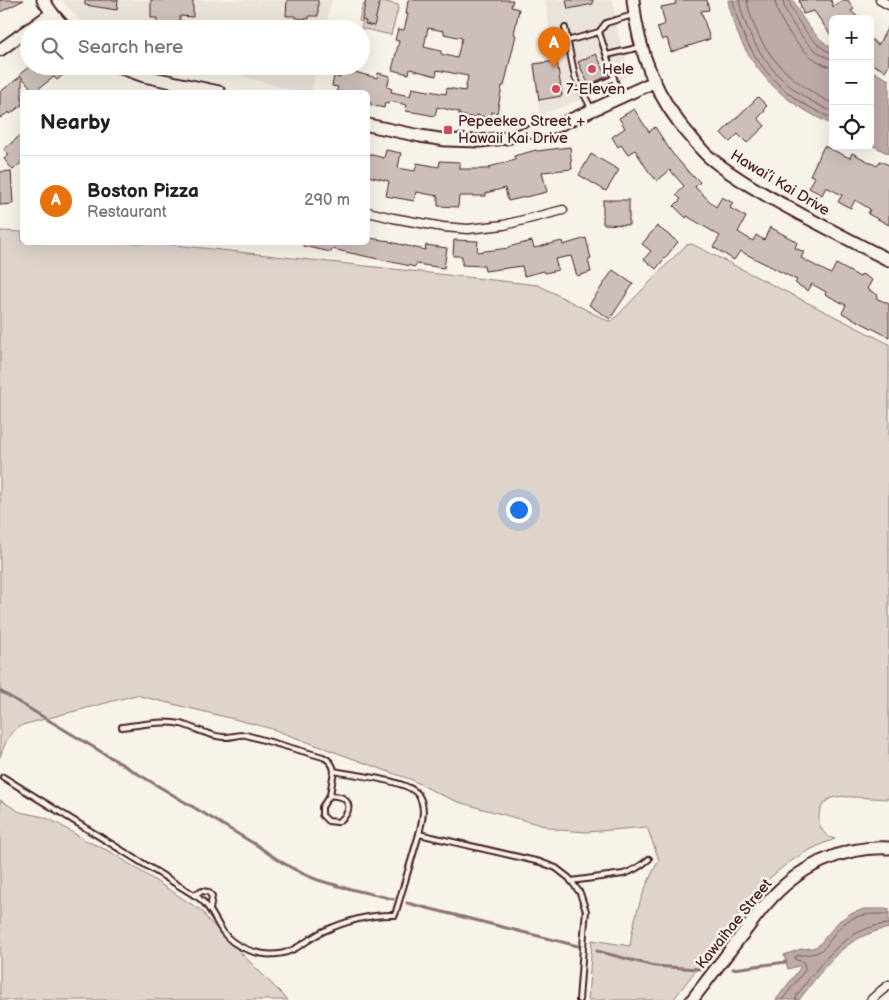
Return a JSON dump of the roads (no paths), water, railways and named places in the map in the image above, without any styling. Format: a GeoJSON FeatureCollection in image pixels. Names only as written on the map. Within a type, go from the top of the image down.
{"type":"FeatureCollection","features":[{"type":"Feature","properties":{"kind":"street"},"geometry":{"type":"LineString","coordinates":[[43,0],[58,20]]}},
{"type":"Feature","properties":{"kind":"street","name":"Hawai’i Kai Drive"},"geometry":{"type":"LineString","coordinates":[[633,0],[641,47],[654,82],[681,126],[707,155],[762,193],[889,260]]}},
{"type":"Feature","properties":{"kind":"street"},"geometry":{"type":"LineString","coordinates":[[880,0],[889,5]]}},
{"type":"Feature","properties":{"kind":"street"},"geometry":{"type":"LineString","coordinates":[[42,20],[52,13]]}},
{"type":"Feature","properties":{"kind":"street"},"geometry":{"type":"LineString","coordinates":[[0,50],[20,36]]}},
{"type":"Feature","properties":{"kind":"street"},"geometry":{"type":"LineString","coordinates":[[141,75],[210,90]]}},
{"type":"Feature","properties":{"kind":"street"},"geometry":{"type":"LineString","coordinates":[[370,125],[446,140],[506,138],[557,126],[654,82]]}},
{"type":"Feature","properties":{"kind":"street"},"geometry":{"type":"LineString","coordinates":[[370,212],[434,226],[468,229],[504,226],[563,210]]}},
{"type":"Feature","properties":{"kind":"street","name":"Kawaihae Street"},"geometry":{"type":"LineString","coordinates":[[692,1000],[767,903],[788,881],[813,865],[839,854],[889,848]]}},
{"type":"Feature","properties":{"kind":"street"},"geometry":{"type":"LineString","coordinates":[[871,1000],[880,991],[889,986]]}},
{"type":"Feature","properties":{"kind":"lane"},"geometry":{"type":"LineString","coordinates":[[568,41],[599,32],[606,23],[635,15]]}},
{"type":"Feature","properties":{"kind":"lane"},"geometry":{"type":"LineString","coordinates":[[565,28],[575,77],[592,110]]}},
{"type":"Feature","properties":{"kind":"lane"},"geometry":{"type":"LineString","coordinates":[[599,32],[620,97]]}},
{"type":"Feature","properties":{"kind":"lane"},"geometry":{"type":"LineString","coordinates":[[607,55],[641,47]]}},
{"type":"Feature","properties":{"kind":"lane"},"geometry":{"type":"LineString","coordinates":[[583,92],[614,78]]}},
{"type":"Feature","properties":{"kind":"lane"},"geometry":{"type":"LineString","coordinates":[[122,728],[169,723],[184,725],[220,737],[246,735],[327,758],[332,764],[334,771],[330,795],[322,807],[322,815],[328,822],[337,822],[343,819],[348,812],[347,803],[341,798],[330,795]]}},
{"type":"Feature","properties":{"kind":"lane"},"geometry":{"type":"LineString","coordinates":[[2,777],[204,902],[225,935],[235,944],[254,952],[275,954],[286,953],[322,932],[345,923],[364,918],[395,916],[423,818],[423,809],[419,795],[412,788],[399,783],[334,771]]}},
{"type":"Feature","properties":{"kind":"lane"},"geometry":{"type":"LineString","coordinates":[[419,834],[548,864],[563,872],[571,880],[580,893],[586,911],[579,1000]]}},
{"type":"Feature","properties":{"kind":"lane"},"geometry":{"type":"LineString","coordinates":[[571,880],[623,874],[637,869],[650,859]]}},
{"type":"Feature","properties":{"kind":"lane"},"geometry":{"type":"LineString","coordinates":[[194,895],[202,890],[208,892],[212,896],[210,910]]}},
{"type":"Feature","properties":{"kind":"water"},"geometry":{"type":"Polygon","coordinates":[[[728,0],[793,0],[810,28],[829,46],[829,123],[795,104],[771,84],[751,59],[736,31],[728,0]]]}},
{"type":"Feature","properties":{"kind":"water"},"geometry":{"type":"Polygon","coordinates":[[[874,72],[889,80],[889,154],[874,146],[874,72]]]}},
{"type":"Feature","properties":{"kind":"water"},"geometry":{"type":"Polygon","coordinates":[[[864,909],[889,909],[889,928],[859,938],[847,946],[827,965],[799,1000],[776,1000],[800,968],[798,966],[788,969],[784,955],[818,946],[839,921],[850,914],[864,909]]]}},
{"type":"Feature","properties":{"kind":"waterway"},"geometry":{"type":"LineString","coordinates":[[0,691],[294,869],[327,883],[393,899]]}},
{"type":"Feature","properties":{"kind":"waterway"},"geometry":{"type":"LineString","coordinates":[[407,903],[578,946]]}},
{"type":"Feature","properties":{"kind":"waterway"},"geometry":{"type":"LineString","coordinates":[[597,951],[654,966],[699,969]]}},
{"type":"Feature","properties":{"kind":"waterway"},"geometry":{"type":"LineString","coordinates":[[733,969],[786,962]]}},
{"type":"Feature","properties":{"kind":"place","name":"Boston Pizza"},"geometry":{"type":"Point","coordinates":[554,68]}},
{"type":"Feature","properties":{"kind":"place","name":"Hele"},"geometry":{"type":"Point","coordinates":[592,69]}},
{"type":"Feature","properties":{"kind":"place","name":"7-Eleven"},"geometry":{"type":"Point","coordinates":[556,89]}},
{"type":"Feature","properties":{"kind":"place","name":"Pepeekeo Street + Hawaii Kai Drive"},"geometry":{"type":"Point","coordinates":[448,130]}}]}
